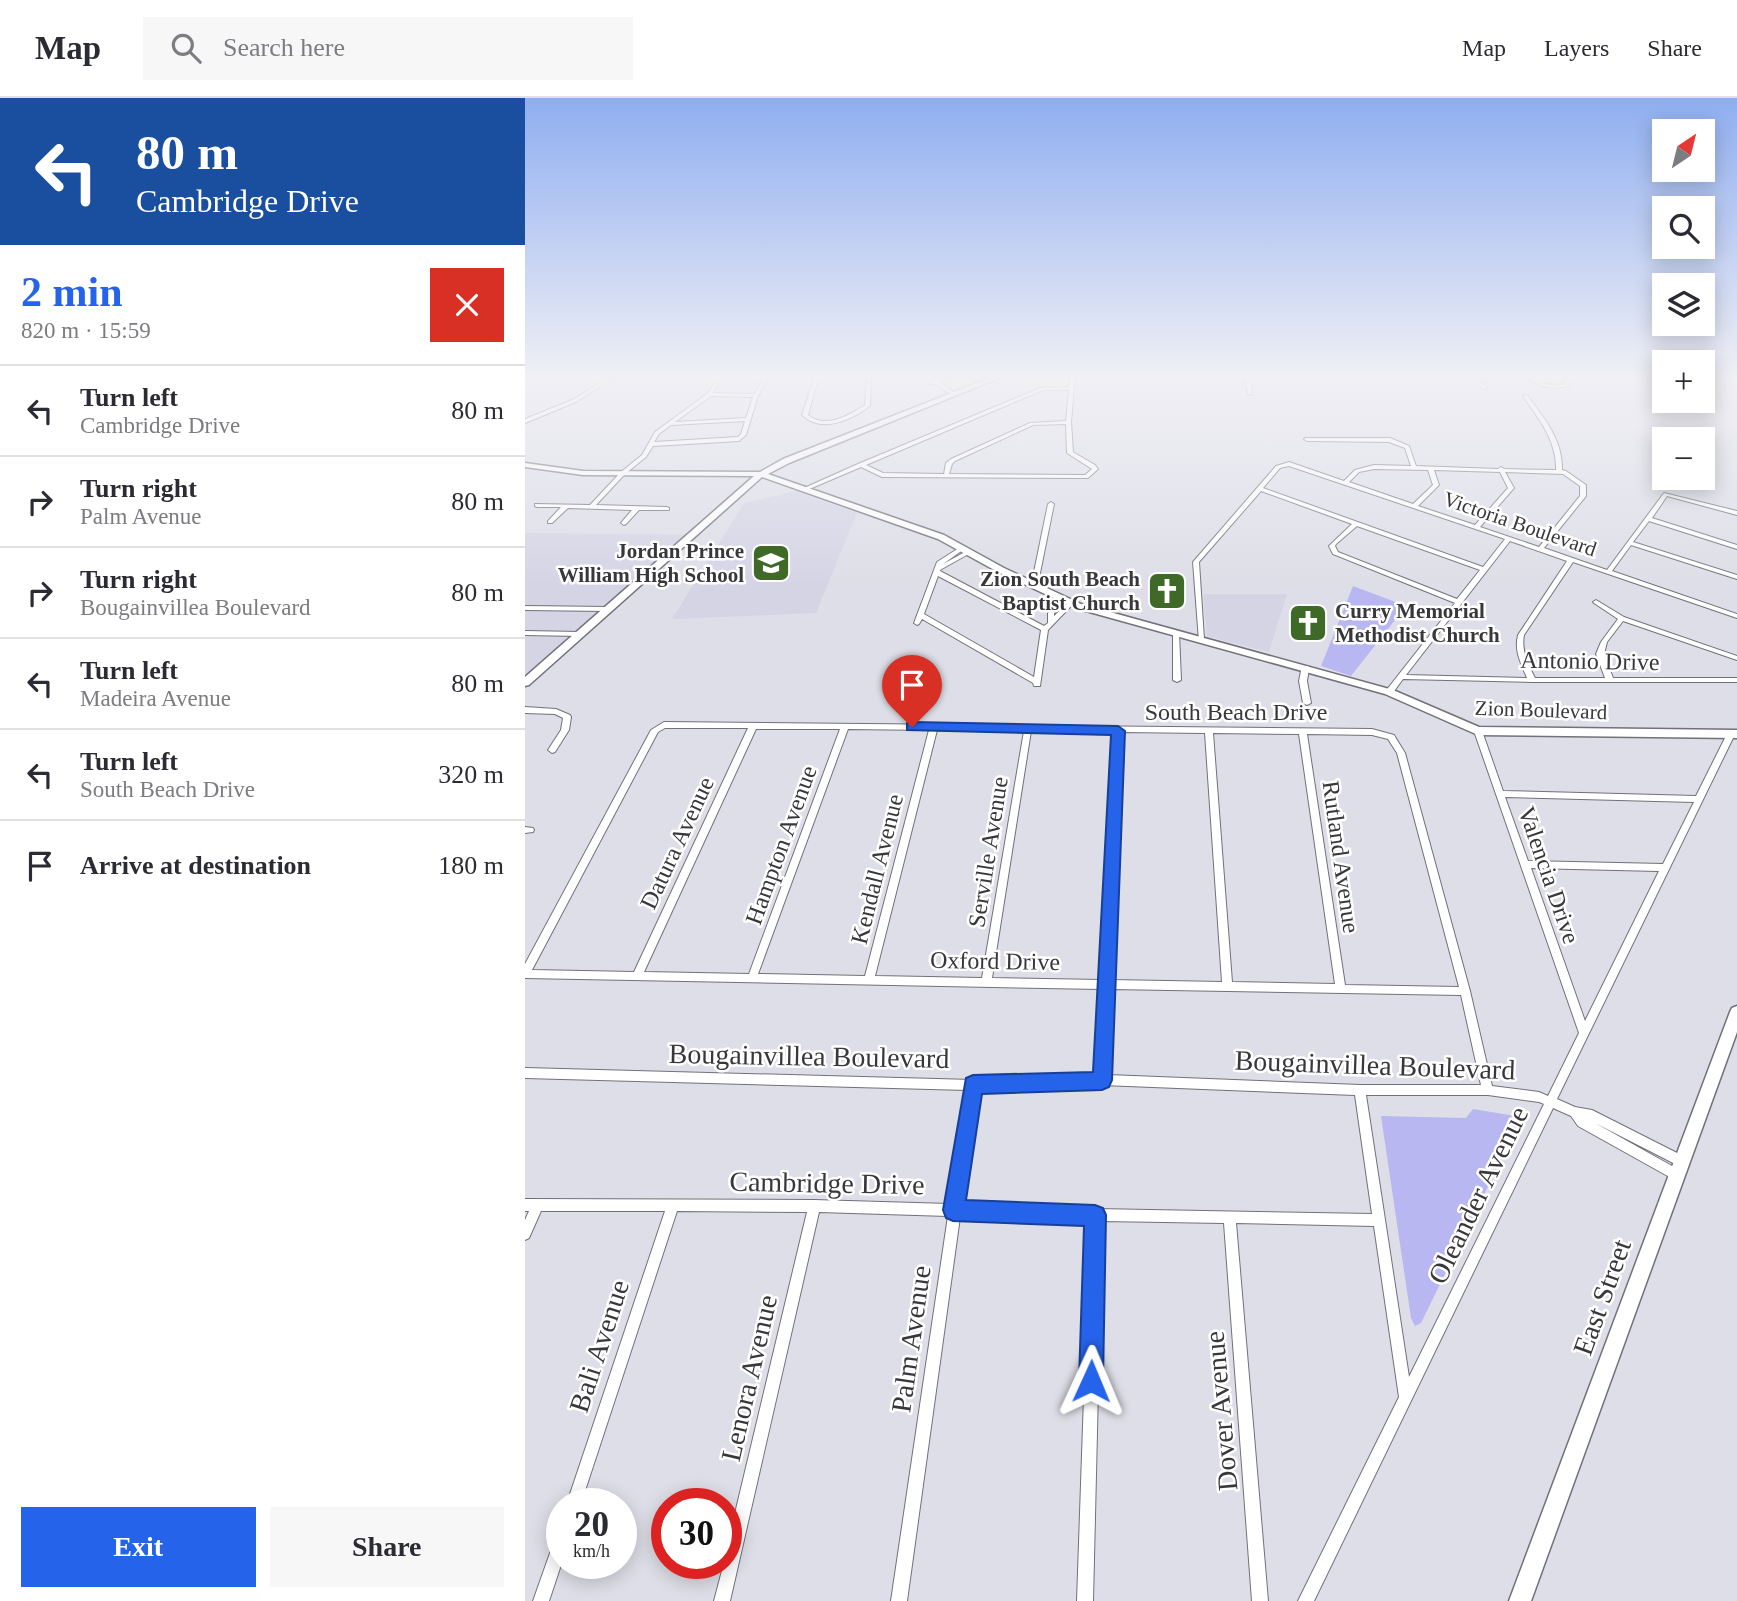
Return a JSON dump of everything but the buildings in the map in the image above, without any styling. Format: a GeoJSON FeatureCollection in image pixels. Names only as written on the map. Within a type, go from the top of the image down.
{"type":"FeatureCollection","features":[{"type":"Feature","properties":{"kind":"main road"},"geometry":{"type":"LineString","coordinates":[[525,683],[761,474],[823,446]]}},
{"type":"Feature","properties":{"kind":"main road"},"geometry":{"type":"LineString","coordinates":[[525,465],[583,473],[761,474]]}},
{"type":"Feature","properties":{"kind":"main road","name":"Zion Boulevard"},"geometry":{"type":"LineString","coordinates":[[761,474],[939,536],[1067,602],[1388,692],[1478,731],[1734,734]]}},
{"type":"Feature","properties":{"kind":"main road","name":"East Street"},"geometry":{"type":"LineString","coordinates":[[1520,1601],[1737,1012]]}},
{"type":"Feature","properties":{"kind":"street"},"geometry":{"type":"LineString","coordinates":[[591,507],[622,473],[644,456],[650,446]]}},
{"type":"Feature","properties":{"kind":"street"},"geometry":{"type":"LineString","coordinates":[[805,489],[907,446]]}},
{"type":"Feature","properties":{"kind":"street"},"geometry":{"type":"LineString","coordinates":[[946,476],[949,463],[983,446]]}},
{"type":"Feature","properties":{"kind":"street"},"geometry":{"type":"LineString","coordinates":[[860,466],[882,475],[1086,477],[1095,469],[1090,463],[1070,453],[1070,446]]}},
{"type":"Feature","properties":{"kind":"street"},"geometry":{"type":"LineString","coordinates":[[1405,446],[1415,468]]}},
{"type":"Feature","properties":{"kind":"street"},"geometry":{"type":"LineString","coordinates":[[1555,446],[1559,471]]}},
{"type":"Feature","properties":{"kind":"street","name":"Victoria Boulevard"},"geometry":{"type":"LineString","coordinates":[[1261,489],[1278,467],[1289,464],[1737,616]]}},
{"type":"Feature","properties":{"kind":"street"},"geometry":{"type":"LineString","coordinates":[[1345,482],[1357,471],[1367,468],[1559,471],[1574,477],[1583,485],[1583,496],[1540,549]]}},
{"type":"Feature","properties":{"kind":"street"},"geometry":{"type":"LineString","coordinates":[[1415,506],[1436,485],[1430,468]]}},
{"type":"Feature","properties":{"kind":"street"},"geometry":{"type":"LineString","coordinates":[[1476,527],[1511,488],[1501,469]]}},
{"type":"Feature","properties":{"kind":"street"},"geometry":{"type":"LineString","coordinates":[[1201,639],[1196,562],[1261,489],[1483,569]]}},
{"type":"Feature","properties":{"kind":"street"},"geometry":{"type":"LineString","coordinates":[[1608,572],[1666,494],[1737,513]]}},
{"type":"Feature","properties":{"kind":"street"},"geometry":{"type":"LineString","coordinates":[[1027,582],[1037,573],[1051,504]]}},
{"type":"Feature","properties":{"kind":"street"},"geometry":{"type":"LineString","coordinates":[[537,505],[667,509]]}},
{"type":"Feature","properties":{"kind":"street"},"geometry":{"type":"LineString","coordinates":[[550,522],[566,506]]}},
{"type":"Feature","properties":{"kind":"street"},"geometry":{"type":"LineString","coordinates":[[624,523],[636,508]]}},
{"type":"Feature","properties":{"kind":"street"},"geometry":{"type":"LineString","coordinates":[[1647,518],[1737,547]]}},
{"type":"Feature","properties":{"kind":"street"},"geometry":{"type":"LineString","coordinates":[[1355,524],[1334,543],[1332,546],[1335,553],[1458,601]]}},
{"type":"Feature","properties":{"kind":"street"},"geometry":{"type":"LineString","coordinates":[[1388,692],[1508,538]]}},
{"type":"Feature","properties":{"kind":"street"},"geometry":{"type":"LineString","coordinates":[[1630,543],[1737,577]]}},
{"type":"Feature","properties":{"kind":"street"},"geometry":{"type":"LineString","coordinates":[[917,624],[937,571],[965,550]]}},
{"type":"Feature","properties":{"kind":"street"},"geometry":{"type":"LineString","coordinates":[[1532,680],[1518,642],[1571,560]]}},
{"type":"Feature","properties":{"kind":"street"},"geometry":{"type":"LineString","coordinates":[[937,571],[1048,626]]}},
{"type":"Feature","properties":{"kind":"street"},"geometry":{"type":"LineString","coordinates":[[920,615],[1037,684],[1048,626],[1067,602]]}},
{"type":"Feature","properties":{"kind":"street"},"geometry":{"type":"LineString","coordinates":[[1596,602],[1622,618],[1737,659]]}},
{"type":"Feature","properties":{"kind":"street"},"geometry":{"type":"LineString","coordinates":[[525,608],[608,609]]}},
{"type":"Feature","properties":{"kind":"street"},"geometry":{"type":"LineString","coordinates":[[1610,680],[1600,654],[1604,642],[1622,618]]}},
{"type":"Feature","properties":{"kind":"street"},"geometry":{"type":"LineString","coordinates":[[525,633],[580,634]]}},
{"type":"Feature","properties":{"kind":"street"},"geometry":{"type":"LineString","coordinates":[[1176,633],[1177,680]]}},
{"type":"Feature","properties":{"kind":"street"},"geometry":{"type":"LineString","coordinates":[[1305,668],[1303,681],[1307,703]]}},
{"type":"Feature","properties":{"kind":"street","name":"Antonio Drive"},"geometry":{"type":"LineString","coordinates":[[1400,677],[1737,680]]}},
{"type":"Feature","properties":{"kind":"street"},"geometry":{"type":"LineString","coordinates":[[525,710],[556,712],[567,717],[565,730],[552,750]]}},
{"type":"Feature","properties":{"kind":"street","name":"South Beach Drive"},"geometry":{"type":"LineString","coordinates":[[525,974],[655,730],[673,723],[1118,731],[1371,732],[1384,734],[1396,743],[1465,991],[1488,1090]]}},
{"type":"Feature","properties":{"kind":"street","name":"Datura Avenue"},"geometry":{"type":"LineString","coordinates":[[637,976],[753,726]]}},
{"type":"Feature","properties":{"kind":"street","name":"Hampton Avenue"},"geometry":{"type":"LineString","coordinates":[[752,978],[845,726]]}},
{"type":"Feature","properties":{"kind":"street","name":"Kendall Avenue"},"geometry":{"type":"LineString","coordinates":[[869,980],[934,727]]}},
{"type":"Feature","properties":{"kind":"street","name":"Serville Avenue"},"geometry":{"type":"LineString","coordinates":[[986,982],[1028,728]]}},
{"type":"Feature","properties":{"kind":"street"},"geometry":{"type":"LineString","coordinates":[[1102,1080],[1118,731]]}},
{"type":"Feature","properties":{"kind":"street"},"geometry":{"type":"LineString","coordinates":[[1209,731],[1227,987]]}},
{"type":"Feature","properties":{"kind":"street","name":"Valencia Drive"},"geometry":{"type":"LineString","coordinates":[[1478,731],[1584,1032]]}},
{"type":"Feature","properties":{"kind":"street","name":"Rutland Avenue"},"geometry":{"type":"LineString","coordinates":[[1303,732],[1341,989]]}},
{"type":"Feature","properties":{"kind":"street","name":"Oleander Avenue"},"geometry":{"type":"LineString","coordinates":[[1306,1601],[1699,799],[1734,734]]}},
{"type":"Feature","properties":{"kind":"street"},"geometry":{"type":"LineString","coordinates":[[1500,794],[1699,799]]}},
{"type":"Feature","properties":{"kind":"street"},"geometry":{"type":"LineString","coordinates":[[1525,864],[1666,868]]}},
{"type":"Feature","properties":{"kind":"street","name":"Oxford Drive"},"geometry":{"type":"LineString","coordinates":[[525,974],[1465,991]]}},
{"type":"Feature","properties":{"kind":"street","name":"Bougainvillea Boulevard"},"geometry":{"type":"LineString","coordinates":[[525,1073],[973,1085],[1102,1080],[1360,1090],[1488,1090],[1529,1095],[1551,1101],[1575,1112],[1582,1122],[1679,1168]]}},
{"type":"Feature","properties":{"kind":"street","name":"Palm Avenue"},"geometry":{"type":"LineString","coordinates":[[899,1601],[973,1085]]}},
{"type":"Feature","properties":{"kind":"street"},"geometry":{"type":"LineString","coordinates":[[1360,1090],[1406,1398]]}},
{"type":"Feature","properties":{"kind":"street","name":"Bali Avenue"},"geometry":{"type":"LineString","coordinates":[[579,1488],[673,1205]]}},
{"type":"Feature","properties":{"kind":"street"},"geometry":{"type":"LineString","coordinates":[[525,1234],[531,1206]]}},
{"type":"Feature","properties":{"kind":"street","name":"Cambridge Drive"},"geometry":{"type":"LineString","coordinates":[[531,1206],[814,1206],[1380,1220]]}},
{"type":"Feature","properties":{"kind":"street","name":"Lenora Avenue"},"geometry":{"type":"LineString","coordinates":[[722,1601],[814,1206]]}},
{"type":"Feature","properties":{"kind":"street"},"geometry":{"type":"LineString","coordinates":[[1085,1601],[1095,1215]]}},
{"type":"Feature","properties":{"kind":"street","name":"Dover Avenue"},"geometry":{"type":"LineString","coordinates":[[1230,1218],[1261,1601]]}},
{"type":"Feature","properties":{"kind":"street"},"geometry":{"type":"LineString","coordinates":[[541,1601],[548,1579]]}},
{"type":"Feature","properties":{"kind":"shaded area","name":"Jordan Prince William High School"},"geometry":{"type":"Polygon","coordinates":[[[796,491],[857,513],[816,613],[672,619],[744,503],[796,491]]]}},
{"type":"Feature","properties":{"kind":"shaded area"},"geometry":{"type":"Polygon","coordinates":[[[525,533],[688,535],[525,677],[525,533]]]}},
{"type":"Feature","properties":{"kind":"shaded area"},"geometry":{"type":"Polygon","coordinates":[[[1353,586],[1406,606],[1351,676],[1321,666],[1353,586]]]}},
{"type":"Feature","properties":{"kind":"shaded area"},"geometry":{"type":"Polygon","coordinates":[[[1203,594],[1287,594],[1269,652],[1207,636],[1203,594]]]}},
{"type":"Feature","properties":{"kind":"shaded area"},"geometry":{"type":"Polygon","coordinates":[[[1473,1109],[1515,1116],[1519,1123],[1421,1323],[1415,1326],[1411,1318],[1381,1116],[1466,1118],[1473,1109]]]}},
{"type":"Feature","properties":{"kind":"place","name":"Jordan Prince William High School"},"geometry":{"type":"Point","coordinates":[771,563]}},
{"type":"Feature","properties":{"kind":"place","name":"Zion South Beach Baptist Church"},"geometry":{"type":"Point","coordinates":[1167,591]}},
{"type":"Feature","properties":{"kind":"place","name":"Curry Memorial Methodist Church"},"geometry":{"type":"Point","coordinates":[1308,623]}},
{"type":"Feature","properties":{"kind":"route"},"geometry":{"type":"LineString","coordinates":[[912,727],[1118,731],[1102,1080],[973,1085],[953,1210],[1095,1215],[1091,1381]]}}]}
